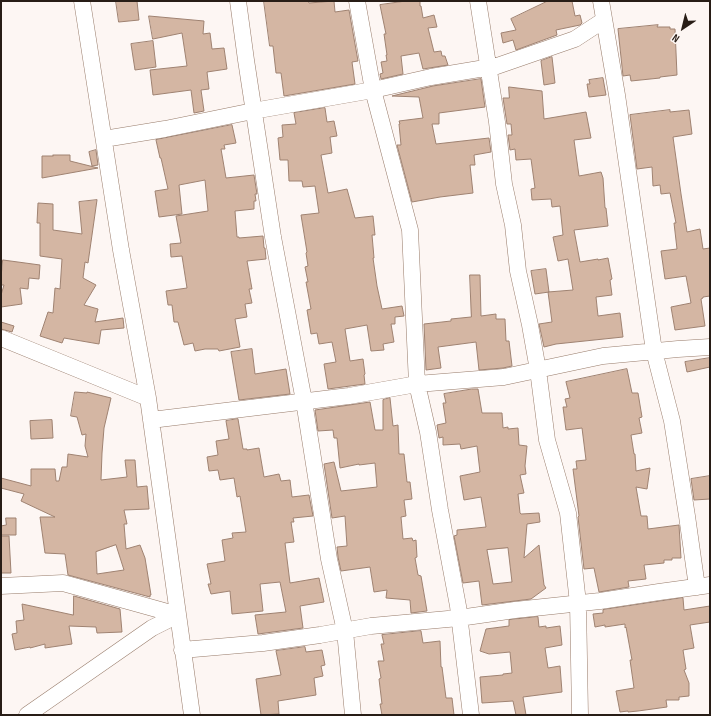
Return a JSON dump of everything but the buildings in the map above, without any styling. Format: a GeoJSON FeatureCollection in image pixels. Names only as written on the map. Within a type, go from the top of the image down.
{"type":"FeatureCollection","features":[{"type":"Feature","properties":{"kind":"street"},"geometry":{"type":"LineString","coordinates":[[82,1],[121,250],[148,398],[192,715]]}},
{"type":"Feature","properties":{"kind":"street"},"geometry":{"type":"LineString","coordinates":[[238,1],[253,111],[273,237],[304,401],[329,559],[345,631],[353,715]]}},
{"type":"Feature","properties":{"kind":"street"},"geometry":{"type":"LineString","coordinates":[[357,1],[373,90],[410,230],[417,384],[428,432],[459,618],[471,715]]}},
{"type":"Feature","properties":{"kind":"street"},"geometry":{"type":"LineString","coordinates":[[478,1],[497,122],[504,184],[513,225],[518,271],[538,370],[547,440],[568,513],[578,603],[580,715]]}},
{"type":"Feature","properties":{"kind":"street"},"geometry":{"type":"LineString","coordinates":[[182,650],[263,644],[371,626],[459,618],[515,610],[600,601],[703,586],[687,516],[672,421],[654,351],[617,95],[601,1]]}},
{"type":"Feature","properties":{"kind":"street"},"geometry":{"type":"LineString","coordinates":[[104,139],[373,90],[431,77],[498,66],[576,39],[604,20]]}},
{"type":"Feature","properties":{"kind":"street"},"geometry":{"type":"LineString","coordinates":[[1,338],[148,398]]}},
{"type":"Feature","properties":{"kind":"street"},"geometry":{"type":"LineString","coordinates":[[151,420],[349,396],[417,384],[504,377],[603,356],[710,347]]}},
{"type":"Feature","properties":{"kind":"street"},"geometry":{"type":"LineString","coordinates":[[1,586],[63,583],[178,615]]}},
{"type":"Feature","properties":{"kind":"street"},"geometry":{"type":"LineString","coordinates":[[27,715],[152,628],[178,615]]}}]}
